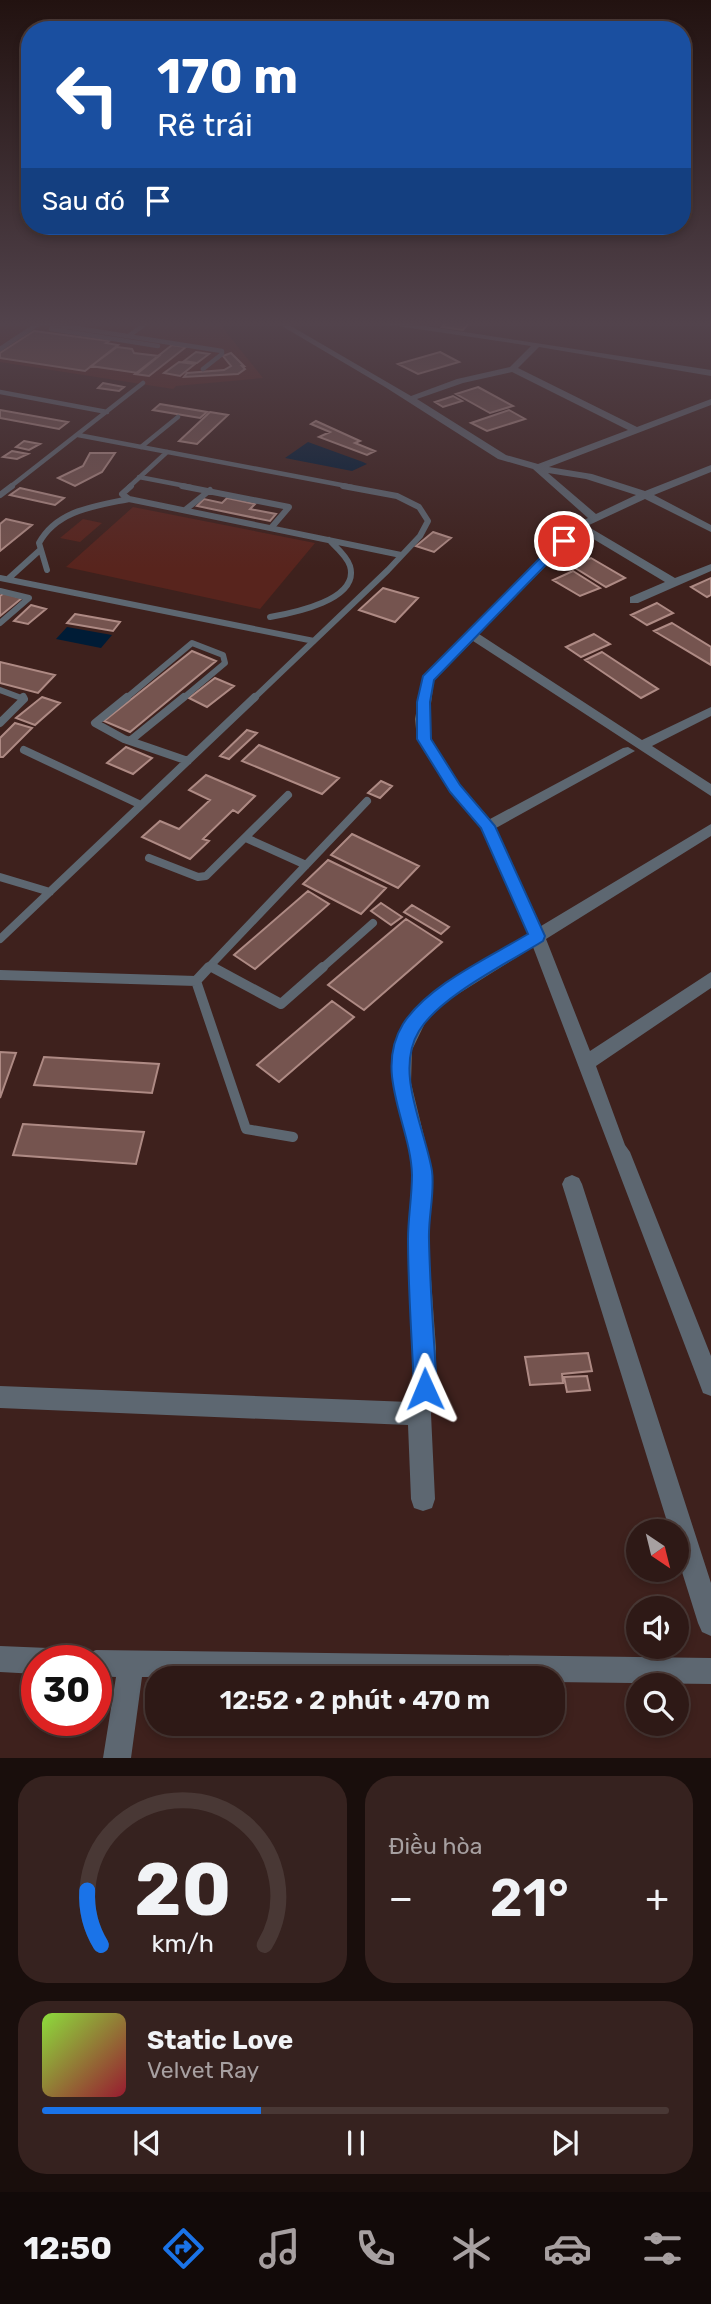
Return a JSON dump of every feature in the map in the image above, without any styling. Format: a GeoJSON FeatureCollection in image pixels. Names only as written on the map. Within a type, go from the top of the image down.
{"type":"FeatureCollection","features":[{"type":"Feature","properties":{"kind":"street"},"geometry":{"type":"LineString","coordinates":[[418,404],[502,457],[537,468],[588,476],[645,495],[711,529]]}},
{"type":"Feature","properties":{"kind":"street"},"geometry":{"type":"LineString","coordinates":[[584,404],[636,430]]}},
{"type":"Feature","properties":{"kind":"street"},"geometry":{"type":"LineString","coordinates":[[537,468],[706,404]]}},
{"type":"Feature","properties":{"kind":"street"},"geometry":{"type":"LineString","coordinates":[[537,468],[594,519]]}},
{"type":"Feature","properties":{"kind":"street"},"geometry":{"type":"LineString","coordinates":[[711,468],[579,526],[428,679],[422,719],[424,739],[437,764],[488,826],[537,936],[711,1385]]}},
{"type":"Feature","properties":{"kind":"street"},"geometry":{"type":"LineString","coordinates":[[579,526],[674,583]]}},
{"type":"Feature","properties":{"kind":"street"},"geometry":{"type":"LineString","coordinates":[[634,600],[711,567]]}},
{"type":"Feature","properties":{"kind":"street"},"geometry":{"type":"LineString","coordinates":[[471,634],[711,791]]}},
{"type":"Feature","properties":{"kind":"street"},"geometry":{"type":"LineString","coordinates":[[643,745],[711,711]]}},
{"type":"Feature","properties":{"kind":"street"},"geometry":{"type":"LineString","coordinates":[[488,826],[628,751]]}},
{"type":"Feature","properties":{"kind":"street"},"geometry":{"type":"LineString","coordinates":[[423,1499],[419,1414],[425,1389],[426,1367],[418,1237],[422,1173],[400,1066],[402,1049],[409,1030],[420,1014],[436,999],[711,830]]}},
{"type":"Feature","properties":{"kind":"street"},"geometry":{"type":"LineString","coordinates":[[584,1063],[711,979]]}},
{"type":"Feature","properties":{"kind":"street"},"geometry":{"type":"LineString","coordinates":[[572,1184],[711,1623]]}},
{"type":"Feature","properties":{"kind":"street"},"geometry":{"type":"LineString","coordinates":[[0,1397],[419,1414]]}},
{"type":"Feature","properties":{"kind":"street"},"geometry":{"type":"LineString","coordinates":[[0,1659],[21,1660]]}},
{"type":"Feature","properties":{"kind":"street"},"geometry":{"type":"LineString","coordinates":[[112,1663],[711,1671]]}},
{"type":"Feature","properties":{"kind":"street"},"geometry":{"type":"LineString","coordinates":[[117,1758],[131,1664]]}},
{"type":"Feature","properties":{"kind":"lane"},"geometry":{"type":"LineString","coordinates":[[64,404],[107,412]]}},
{"type":"Feature","properties":{"kind":"lane"},"geometry":{"type":"LineString","coordinates":[[0,495],[117,404]]}},
{"type":"Feature","properties":{"kind":"lane"},"geometry":{"type":"LineString","coordinates":[[141,447],[178,417]]}},
{"type":"Feature","properties":{"kind":"lane"},"geometry":{"type":"LineString","coordinates":[[0,939],[314,641],[401,555],[419,536],[428,521],[419,507],[409,501],[78,435]]}},
{"type":"Feature","properties":{"kind":"lane"},"geometry":{"type":"LineString","coordinates":[[129,499],[122,492],[167,452]]}},
{"type":"Feature","properties":{"kind":"lane"},"geometry":{"type":"LineString","coordinates":[[139,477],[289,507],[271,528]]}},
{"type":"Feature","properties":{"kind":"lane"},"geometry":{"type":"LineString","coordinates":[[185,510],[210,490]]}},
{"type":"Feature","properties":{"kind":"lane"},"geometry":{"type":"LineString","coordinates":[[47,570],[40,550],[41,536],[60,520],[90,508],[129,499],[401,555]]}},
{"type":"Feature","properties":{"kind":"lane"},"geometry":{"type":"LineString","coordinates":[[270,617],[322,604],[345,586],[350,566],[329,540]]}},
{"type":"Feature","properties":{"kind":"lane"},"geometry":{"type":"LineString","coordinates":[[4,578],[40,550]]}},
{"type":"Feature","properties":{"kind":"lane"},"geometry":{"type":"LineString","coordinates":[[4,578],[314,641]]}},
{"type":"Feature","properties":{"kind":"lane"},"geometry":{"type":"LineString","coordinates":[[0,591],[29,598],[0,623]]}},
{"type":"Feature","properties":{"kind":"lane"},"geometry":{"type":"LineString","coordinates":[[131,740],[225,663],[223,655],[192,643],[96,720],[96,726],[131,740],[188,761]]}},
{"type":"Feature","properties":{"kind":"lane"},"geometry":{"type":"LineString","coordinates":[[0,690],[22,696],[24,699],[0,723]]}},
{"type":"Feature","properties":{"kind":"lane"},"geometry":{"type":"LineString","coordinates":[[24,750],[141,806]]}},
{"type":"Feature","properties":{"kind":"lane"},"geometry":{"type":"LineString","coordinates":[[149,858],[198,877],[212,871],[288,795]]}},
{"type":"Feature","properties":{"kind":"lane"},"geometry":{"type":"LineString","coordinates":[[0,975],[196,981],[367,801]]}},
{"type":"Feature","properties":{"kind":"lane"},"geometry":{"type":"LineString","coordinates":[[246,838],[306,865]]}},
{"type":"Feature","properties":{"kind":"lane"},"geometry":{"type":"LineString","coordinates":[[0,877],[50,892]]}},
{"type":"Feature","properties":{"kind":"lane"},"geometry":{"type":"LineString","coordinates":[[210,966],[281,1004],[373,923]]}},
{"type":"Feature","properties":{"kind":"lane"},"geometry":{"type":"LineString","coordinates":[[196,981],[246,1129],[293,1137]]}},
{"type":"Feature","properties":{"kind":"shaded area"},"geometry":{"type":"Polygon","coordinates":[[[133,507],[315,543],[260,609],[66,567],[133,507]]]}},
{"type":"Feature","properties":{"kind":"shaded area"},"geometry":{"type":"Polygon","coordinates":[[[83,519],[102,523],[80,542],[60,538],[83,519]]]}},
{"type":"Feature","properties":{"kind":"water"},"geometry":{"type":"Polygon","coordinates":[[[308,442],[367,464],[352,471],[285,458],[308,442]]]}},
{"type":"Feature","properties":{"kind":"water"},"geometry":{"type":"Polygon","coordinates":[[[67,627],[112,635],[101,648],[56,639],[67,627]]]}},
{"type":"Feature","properties":{"kind":"building"},"geometry":{"type":"Polygon","coordinates":[[[160,404],[207,412],[200,418],[153,410],[160,404]]]}},
{"type":"Feature","properties":{"kind":"building"},"geometry":{"type":"Polygon","coordinates":[[[474,404],[513,406],[490,413],[474,404]]]}},
{"type":"Feature","properties":{"kind":"building"},"geometry":{"type":"Polygon","coordinates":[[[0,410],[68,422],[59,429],[0,418],[0,410]]]}},
{"type":"Feature","properties":{"kind":"building"},"geometry":{"type":"Polygon","coordinates":[[[509,410],[525,419],[487,431],[471,423],[509,410]]]}},
{"type":"Feature","properties":{"kind":"building"},"geometry":{"type":"Polygon","coordinates":[[[210,412],[228,415],[197,444],[179,441],[210,412]]]}},
{"type":"Feature","properties":{"kind":"building"},"geometry":{"type":"Polygon","coordinates":[[[316,421],[360,441],[355,443],[375,451],[367,455],[319,437],[330,432],[311,424],[316,421]]]}},
{"type":"Feature","properties":{"kind":"building"},"geometry":{"type":"Polygon","coordinates":[[[24,441],[40,444],[29,450],[16,447],[24,441]]]}},
{"type":"Feature","properties":{"kind":"building"},"geometry":{"type":"Polygon","coordinates":[[[12,451],[28,454],[17,459],[3,457],[12,451]]]}},
{"type":"Feature","properties":{"kind":"building"},"geometry":{"type":"Polygon","coordinates":[[[90,453],[115,453],[102,472],[75,486],[58,478],[83,466],[90,453]]]}},
{"type":"Feature","properties":{"kind":"building"},"geometry":{"type":"Polygon","coordinates":[[[20,488],[64,498],[55,505],[10,495],[20,488]]]}},
{"type":"Feature","properties":{"kind":"building"},"geometry":{"type":"Polygon","coordinates":[[[227,498],[255,504],[250,509],[276,514],[270,521],[197,506],[204,499],[222,503],[227,498]]]}},
{"type":"Feature","properties":{"kind":"building"},"geometry":{"type":"Polygon","coordinates":[[[6,519],[32,525],[0,551],[0,524],[6,519]]]}},
{"type":"Feature","properties":{"kind":"building"},"geometry":{"type":"Polygon","coordinates":[[[433,532],[451,538],[434,552],[416,546],[433,532]]]}},
{"type":"Feature","properties":{"kind":"building"},"geometry":{"type":"Polygon","coordinates":[[[591,558],[625,578],[606,587],[572,566],[591,558]]]}},
{"type":"Feature","properties":{"kind":"building"},"geometry":{"type":"Polygon","coordinates":[[[573,571],[600,588],[580,596],[553,580],[573,571]]]}},
{"type":"Feature","properties":{"kind":"building"},"geometry":{"type":"Polygon","coordinates":[[[711,578],[711,595],[707,597],[691,587],[711,578]]]}},
{"type":"Feature","properties":{"kind":"building"},"geometry":{"type":"Polygon","coordinates":[[[383,588],[418,598],[395,622],[359,610],[383,588]]]}},
{"type":"Feature","properties":{"kind":"building"},"geometry":{"type":"Polygon","coordinates":[[[4,593],[22,598],[0,616],[0,596],[4,593]]]}},
{"type":"Feature","properties":{"kind":"building"},"geometry":{"type":"Polygon","coordinates":[[[657,603],[673,613],[647,625],[631,615],[657,603]]]}},
{"type":"Feature","properties":{"kind":"building"},"geometry":{"type":"Polygon","coordinates":[[[31,605],[46,609],[28,624],[14,621],[31,605]]]}},
{"type":"Feature","properties":{"kind":"building"},"geometry":{"type":"Polygon","coordinates":[[[75,614],[120,622],[113,631],[67,623],[75,614]]]}},
{"type":"Feature","properties":{"kind":"building"},"geometry":{"type":"Polygon","coordinates":[[[672,623],[711,647],[711,665],[654,631],[672,623]]]}},
{"type":"Feature","properties":{"kind":"building"},"geometry":{"type":"Polygon","coordinates":[[[594,634],[610,644],[581,657],[566,647],[594,634]]]}},
{"type":"Feature","properties":{"kind":"building"},"geometry":{"type":"Polygon","coordinates":[[[192,651],[216,661],[130,732],[104,721],[192,651]]]}},
{"type":"Feature","properties":{"kind":"building"},"geometry":{"type":"Polygon","coordinates":[[[602,652],[658,689],[641,698],[585,660],[602,652]]]}},
{"type":"Feature","properties":{"kind":"building"},"geometry":{"type":"Polygon","coordinates":[[[0,662],[55,675],[38,693],[0,683],[0,662]]]}},
{"type":"Feature","properties":{"kind":"building"},"geometry":{"type":"Polygon","coordinates":[[[215,678],[234,686],[207,707],[189,698],[215,678]]]}},
{"type":"Feature","properties":{"kind":"building"},"geometry":{"type":"Polygon","coordinates":[[[42,697],[60,703],[35,725],[16,718],[42,697]]]}},
{"type":"Feature","properties":{"kind":"building"},"geometry":{"type":"Polygon","coordinates":[[[15,723],[32,728],[0,757],[0,738],[15,723]]]}},
{"type":"Feature","properties":{"kind":"building"},"geometry":{"type":"Polygon","coordinates":[[[247,730],[257,733],[229,759],[220,756],[247,730]]]}},
{"type":"Feature","properties":{"kind":"building"},"geometry":{"type":"Polygon","coordinates":[[[259,745],[339,778],[322,794],[242,761],[259,745]]]}},
{"type":"Feature","properties":{"kind":"building"},"geometry":{"type":"Polygon","coordinates":[[[126,747],[152,758],[133,774],[107,763],[126,747]]]}},
{"type":"Feature","properties":{"kind":"building"},"geometry":{"type":"Polygon","coordinates":[[[206,775],[255,796],[238,813],[233,810],[203,839],[209,841],[190,859],[142,837],[160,821],[179,829],[210,800],[189,790],[206,775]]]}},
{"type":"Feature","properties":{"kind":"building"},"geometry":{"type":"Polygon","coordinates":[[[381,781],[392,786],[380,798],[368,793],[381,781]]]}},
{"type":"Feature","properties":{"kind":"building"},"geometry":{"type":"Polygon","coordinates":[[[352,834],[419,866],[398,888],[331,855],[352,834]]]}},
{"type":"Feature","properties":{"kind":"building"},"geometry":{"type":"Polygon","coordinates":[[[328,860],[386,888],[361,914],[303,884],[328,860]]]}},
{"type":"Feature","properties":{"kind":"building"},"geometry":{"type":"Polygon","coordinates":[[[308,891],[329,904],[255,969],[234,955],[308,891]]]}},
{"type":"Feature","properties":{"kind":"building"},"geometry":{"type":"Polygon","coordinates":[[[381,903],[402,917],[391,925],[371,911],[381,903]]]}},
{"type":"Feature","properties":{"kind":"building"},"geometry":{"type":"Polygon","coordinates":[[[412,905],[449,927],[441,934],[404,912],[412,905]]]}},
{"type":"Feature","properties":{"kind":"building"},"geometry":{"type":"Polygon","coordinates":[[[406,919],[442,942],[364,1010],[328,985],[406,919]]]}},
{"type":"Feature","properties":{"kind":"building"},"geometry":{"type":"Polygon","coordinates":[[[332,1001],[354,1017],[279,1082],[257,1065],[332,1001]]]}},
{"type":"Feature","properties":{"kind":"building"},"geometry":{"type":"Polygon","coordinates":[[[0,1052],[16,1053],[0,1098],[0,1052]]]}},
{"type":"Feature","properties":{"kind":"building"},"geometry":{"type":"Polygon","coordinates":[[[44,1057],[159,1064],[152,1093],[34,1085],[44,1057]]]}},
{"type":"Feature","properties":{"kind":"building"},"geometry":{"type":"Polygon","coordinates":[[[23,1124],[144,1132],[136,1164],[13,1155],[23,1124]]]}},
{"type":"Feature","properties":{"kind":"building"},"geometry":{"type":"Polygon","coordinates":[[[588,1353],[592,1371],[562,1374],[563,1383],[530,1385],[525,1357],[588,1353]]]}},
{"type":"Feature","properties":{"kind":"building"},"geometry":{"type":"Polygon","coordinates":[[[587,1376],[590,1390],[567,1392],[564,1377],[587,1376]]]}},
{"type":"Feature","properties":{"kind":"route"},"geometry":{"type":"LineString","coordinates":[[425,1389],[418,1237],[422,1173],[403,1089],[400,1066],[402,1049],[409,1030],[420,1014],[436,999],[537,936],[488,826],[437,764],[424,739],[423,702],[428,679],[564,541]]}}]}
